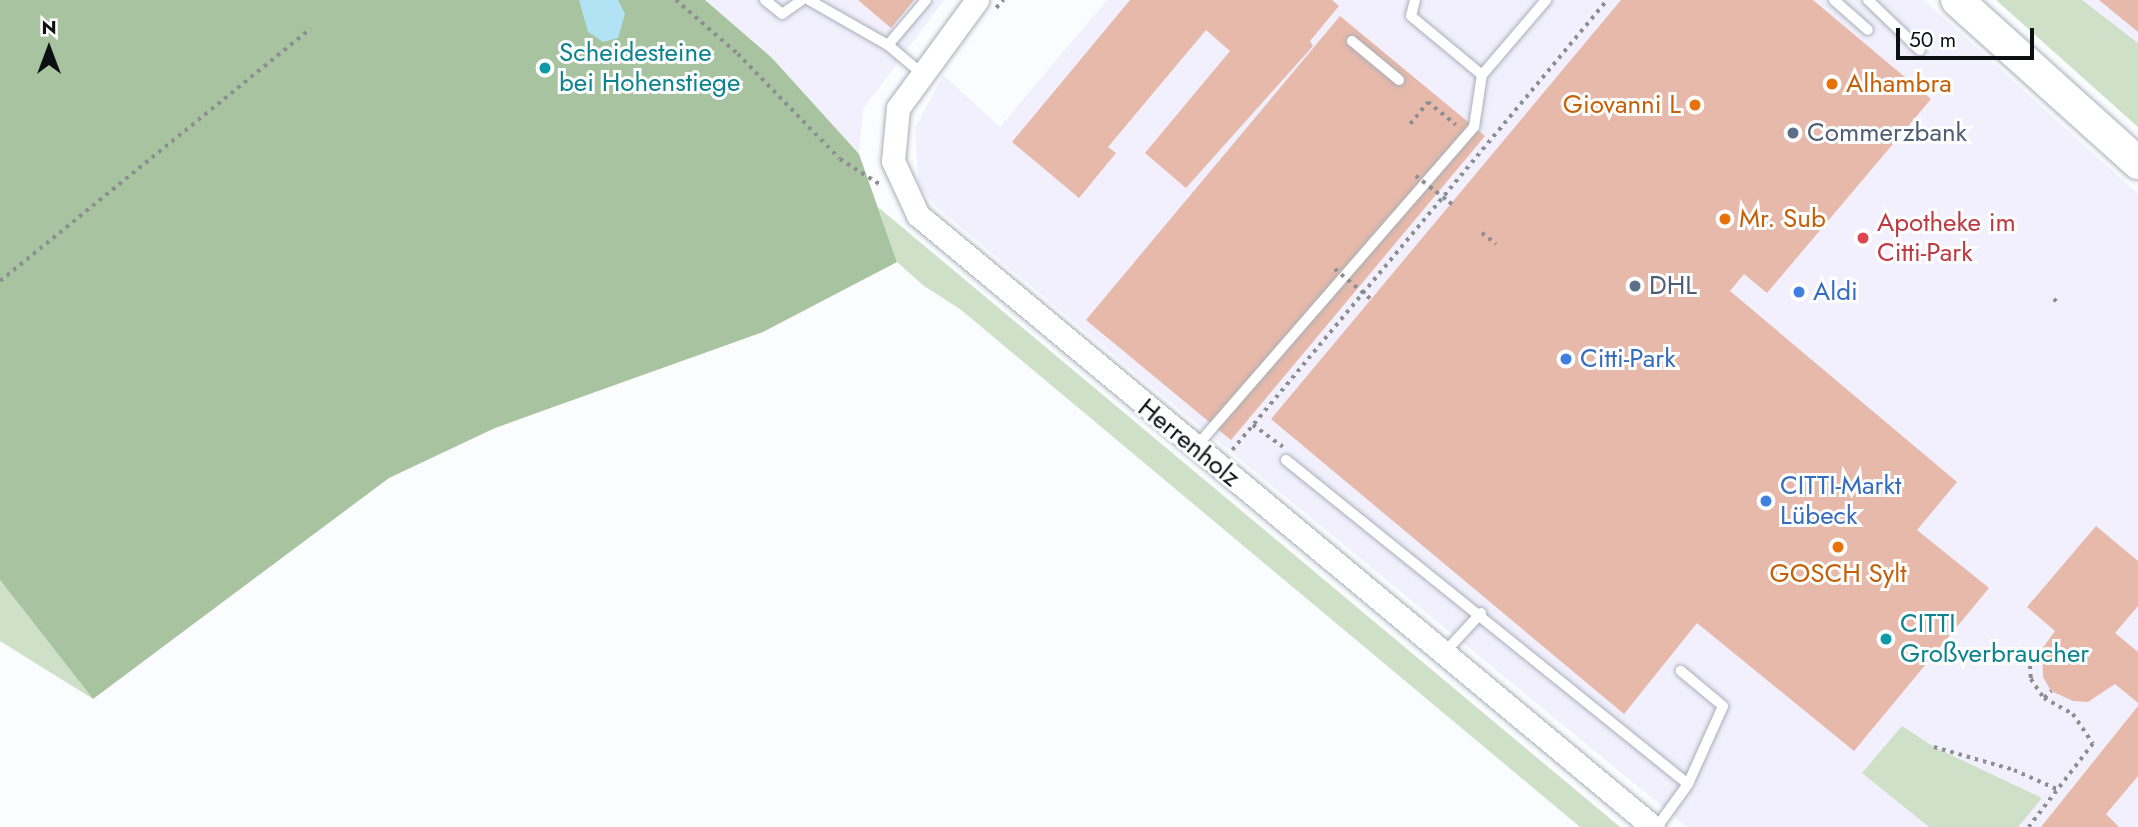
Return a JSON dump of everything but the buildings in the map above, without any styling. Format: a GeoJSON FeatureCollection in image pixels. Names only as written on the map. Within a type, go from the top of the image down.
{"type":"FeatureCollection","features":[{"type":"Feature","properties":{"kind":"main road"},"geometry":{"type":"LineString","coordinates":[[1957,0],[2138,163]]}},
{"type":"Feature","properties":{"kind":"street","name":"Herrenholz"},"geometry":{"type":"LineString","coordinates":[[982,9],[920,72],[898,108],[891,137],[900,185],[918,215],[1194,449],[1655,827]]}},
{"type":"Feature","properties":{"kind":"lane"},"geometry":{"type":"LineString","coordinates":[[765,0],[782,14],[802,0]]}},
{"type":"Feature","properties":{"kind":"lane"},"geometry":{"type":"LineString","coordinates":[[809,0],[888,46],[920,72]]}},
{"type":"Feature","properties":{"kind":"lane"},"geometry":{"type":"LineString","coordinates":[[888,46],[926,0]]}},
{"type":"Feature","properties":{"kind":"lane"},"geometry":{"type":"LineString","coordinates":[[1415,0],[1411,16],[1482,75]]}},
{"type":"Feature","properties":{"kind":"lane"},"geometry":{"type":"LineString","coordinates":[[1194,449],[1468,135],[1481,101],[1482,75],[1546,0]]}},
{"type":"Feature","properties":{"kind":"lane"},"geometry":{"type":"LineString","coordinates":[[1834,0],[1868,30]]}},
{"type":"Feature","properties":{"kind":"lane"},"geometry":{"type":"LineString","coordinates":[[1868,0],[1920,50]]}},
{"type":"Feature","properties":{"kind":"lane"},"geometry":{"type":"LineString","coordinates":[[1352,41],[1399,80]]}},
{"type":"Feature","properties":{"kind":"lane"},"geometry":{"type":"LineString","coordinates":[[1286,460],[1481,613],[1688,784]]}},
{"type":"Feature","properties":{"kind":"lane"},"geometry":{"type":"LineString","coordinates":[[1445,653],[1481,613]]}},
{"type":"Feature","properties":{"kind":"lane"},"geometry":{"type":"LineString","coordinates":[[1655,827],[1688,784],[1723,706],[1681,671]]}},
{"type":"Feature","properties":{"kind":"path"},"geometry":{"type":"LineString","coordinates":[[677,0],[874,185]]}},
{"type":"Feature","properties":{"kind":"path"},"geometry":{"type":"LineString","coordinates":[[982,9],[1003,0]]}},
{"type":"Feature","properties":{"kind":"path"},"geometry":{"type":"LineString","coordinates":[[1218,467],[1482,146],[1607,0]]}},
{"type":"Feature","properties":{"kind":"path"},"geometry":{"type":"LineString","coordinates":[[0,281],[310,29]]}},
{"type":"Feature","properties":{"kind":"path"},"geometry":{"type":"LineString","coordinates":[[1410,124],[1428,103],[1482,146]]}},
{"type":"Feature","properties":{"kind":"path"},"geometry":{"type":"LineString","coordinates":[[1416,176],[1452,204]]}},
{"type":"Feature","properties":{"kind":"path"},"geometry":{"type":"LineString","coordinates":[[1482,233],[1496,243]]}},
{"type":"Feature","properties":{"kind":"path"},"geometry":{"type":"LineString","coordinates":[[1335,269],[1372,300]]}},
{"type":"Feature","properties":{"kind":"path"},"geometry":{"type":"LineString","coordinates":[[1253,425],[1287,450],[1286,460]]}},
{"type":"Feature","properties":{"kind":"path"},"geometry":{"type":"LineString","coordinates":[[2029,649],[2031,680],[2045,698],[2073,713],[2093,744],[2029,827]]}},
{"type":"Feature","properties":{"kind":"path"},"geometry":{"type":"LineString","coordinates":[[2045,698],[2051,691]]}},
{"type":"Feature","properties":{"kind":"path"},"geometry":{"type":"LineString","coordinates":[[1934,747],[2014,770],[2059,790]]}},
{"type":"Feature","properties":{"kind":"shaded area"},"geometry":{"type":"Polygon","coordinates":[[[705,0],[944,0],[863,109],[859,154],[772,58],[705,0]]]}},
{"type":"Feature","properties":{"kind":"shaded area"},"geometry":{"type":"Polygon","coordinates":[[[1107,0],[1924,0],[2138,194],[2138,827],[1687,827],[1136,374],[934,205],[919,185],[915,128],[943,75],[1000,127],[1107,0]]]}},
{"type":"Feature","properties":{"kind":"shaded area"},"geometry":{"type":"Polygon","coordinates":[[[2082,0],[2138,0],[2138,43],[2082,0]]]}},
{"type":"Feature","properties":{"kind":"green space"},"geometry":{"type":"Polygon","coordinates":[[[0,0],[705,0],[772,58],[859,154],[897,262],[763,332],[495,428],[389,478],[93,699],[0,580],[0,0]]]}},
{"type":"Feature","properties":{"kind":"green space"},"geometry":{"type":"Polygon","coordinates":[[[1996,0],[2082,0],[2138,43],[2138,127],[1996,0]]]}},
{"type":"Feature","properties":{"kind":"green space"},"geometry":{"type":"Polygon","coordinates":[[[878,207],[1620,827],[1580,827],[960,309],[924,286],[897,262],[878,207]]]}},
{"type":"Feature","properties":{"kind":"green space"},"geometry":{"type":"Polygon","coordinates":[[[0,580],[93,699],[0,641],[0,580]]]}},
{"type":"Feature","properties":{"kind":"green space"},"geometry":{"type":"Polygon","coordinates":[[[1902,726],[1934,747],[2042,798],[2018,827],[1929,827],[1862,773],[1902,726]]]}},
{"type":"Feature","properties":{"kind":"water"},"geometry":{"type":"Polygon","coordinates":[[[579,0],[618,0],[625,14],[618,38],[603,42],[588,32],[579,0]]]}},
{"type":"Feature","properties":{"kind":"place","name":"Scheidesteine bei Hohenstiege"},"geometry":{"type":"Point","coordinates":[545,68]}},
{"type":"Feature","properties":{"kind":"place","name":"Alhambra"},"geometry":{"type":"Point","coordinates":[1832,84]}},
{"type":"Feature","properties":{"kind":"place","name":"Giovanni L"},"geometry":{"type":"Point","coordinates":[1695,105]}},
{"type":"Feature","properties":{"kind":"place","name":"Commerzbank"},"geometry":{"type":"Point","coordinates":[1793,133]}},
{"type":"Feature","properties":{"kind":"place","name":"Mr. Sub"},"geometry":{"type":"Point","coordinates":[1725,219]}},
{"type":"Feature","properties":{"kind":"place","name":"Apotheke im Citti-Park"},"geometry":{"type":"Point","coordinates":[1863,238]}},
{"type":"Feature","properties":{"kind":"place","name":"DHL"},"geometry":{"type":"Point","coordinates":[1635,286]}},
{"type":"Feature","properties":{"kind":"place","name":"Aldi"},"geometry":{"type":"Point","coordinates":[1799,292]}},
{"type":"Feature","properties":{"kind":"place","name":"Citti-Park"},"geometry":{"type":"Point","coordinates":[1566,359]}},
{"type":"Feature","properties":{"kind":"place","name":"CITTI-Markt Lübeck"},"geometry":{"type":"Point","coordinates":[1766,501]}},
{"type":"Feature","properties":{"kind":"place","name":"GOSCH Sylt"},"geometry":{"type":"Point","coordinates":[1838,547]}},
{"type":"Feature","properties":{"kind":"place","name":"CITTI Großverbraucher"},"geometry":{"type":"Point","coordinates":[1886,639]}}]}
